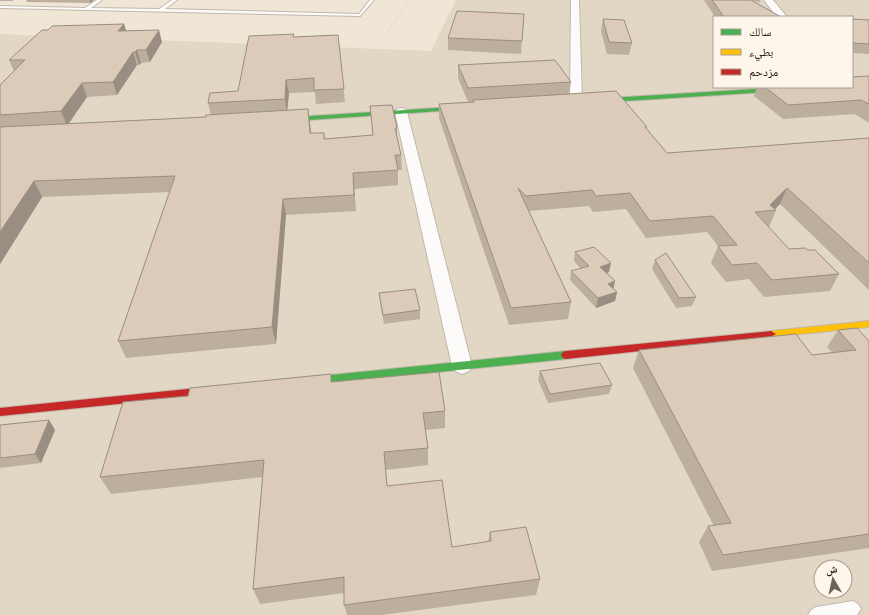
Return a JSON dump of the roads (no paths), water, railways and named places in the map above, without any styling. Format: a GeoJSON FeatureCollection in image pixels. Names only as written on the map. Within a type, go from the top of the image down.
{"type":"FeatureCollection","features":[{"type":"Feature","properties":{"kind":"street"},"geometry":{"type":"LineString","coordinates":[[575,0],[572,102],[799,88]]}},
{"type":"Feature","properties":{"kind":"street"},"geometry":{"type":"LineString","coordinates":[[768,0],[781,16]]}},
{"type":"Feature","properties":{"kind":"street"},"geometry":{"type":"LineString","coordinates":[[274,120],[480,108]]}},
{"type":"Feature","properties":{"kind":"street"},"geometry":{"type":"LineString","coordinates":[[400,112],[462,366]]}},
{"type":"Feature","properties":{"kind":"street"},"geometry":{"type":"LineString","coordinates":[[290,383],[869,324]]}},
{"type":"Feature","properties":{"kind":"street"},"geometry":{"type":"LineString","coordinates":[[0,412],[227,389]]}},
{"type":"Feature","properties":{"kind":"lane"},"geometry":{"type":"LineString","coordinates":[[86,9],[100,0]]}},
{"type":"Feature","properties":{"kind":"lane"},"geometry":{"type":"LineString","coordinates":[[161,10],[175,0]]}},
{"type":"Feature","properties":{"kind":"lane"},"geometry":{"type":"LineString","coordinates":[[0,7],[360,15],[372,0]]}},
{"type":"Feature","properties":{"kind":"lane"},"geometry":{"type":"LineString","coordinates":[[816,615],[853,609]]}},
{"type":"Feature","properties":{"kind":"railway"},"geometry":{"type":"LineString","coordinates":[[388,32],[409,0]]}}]}
